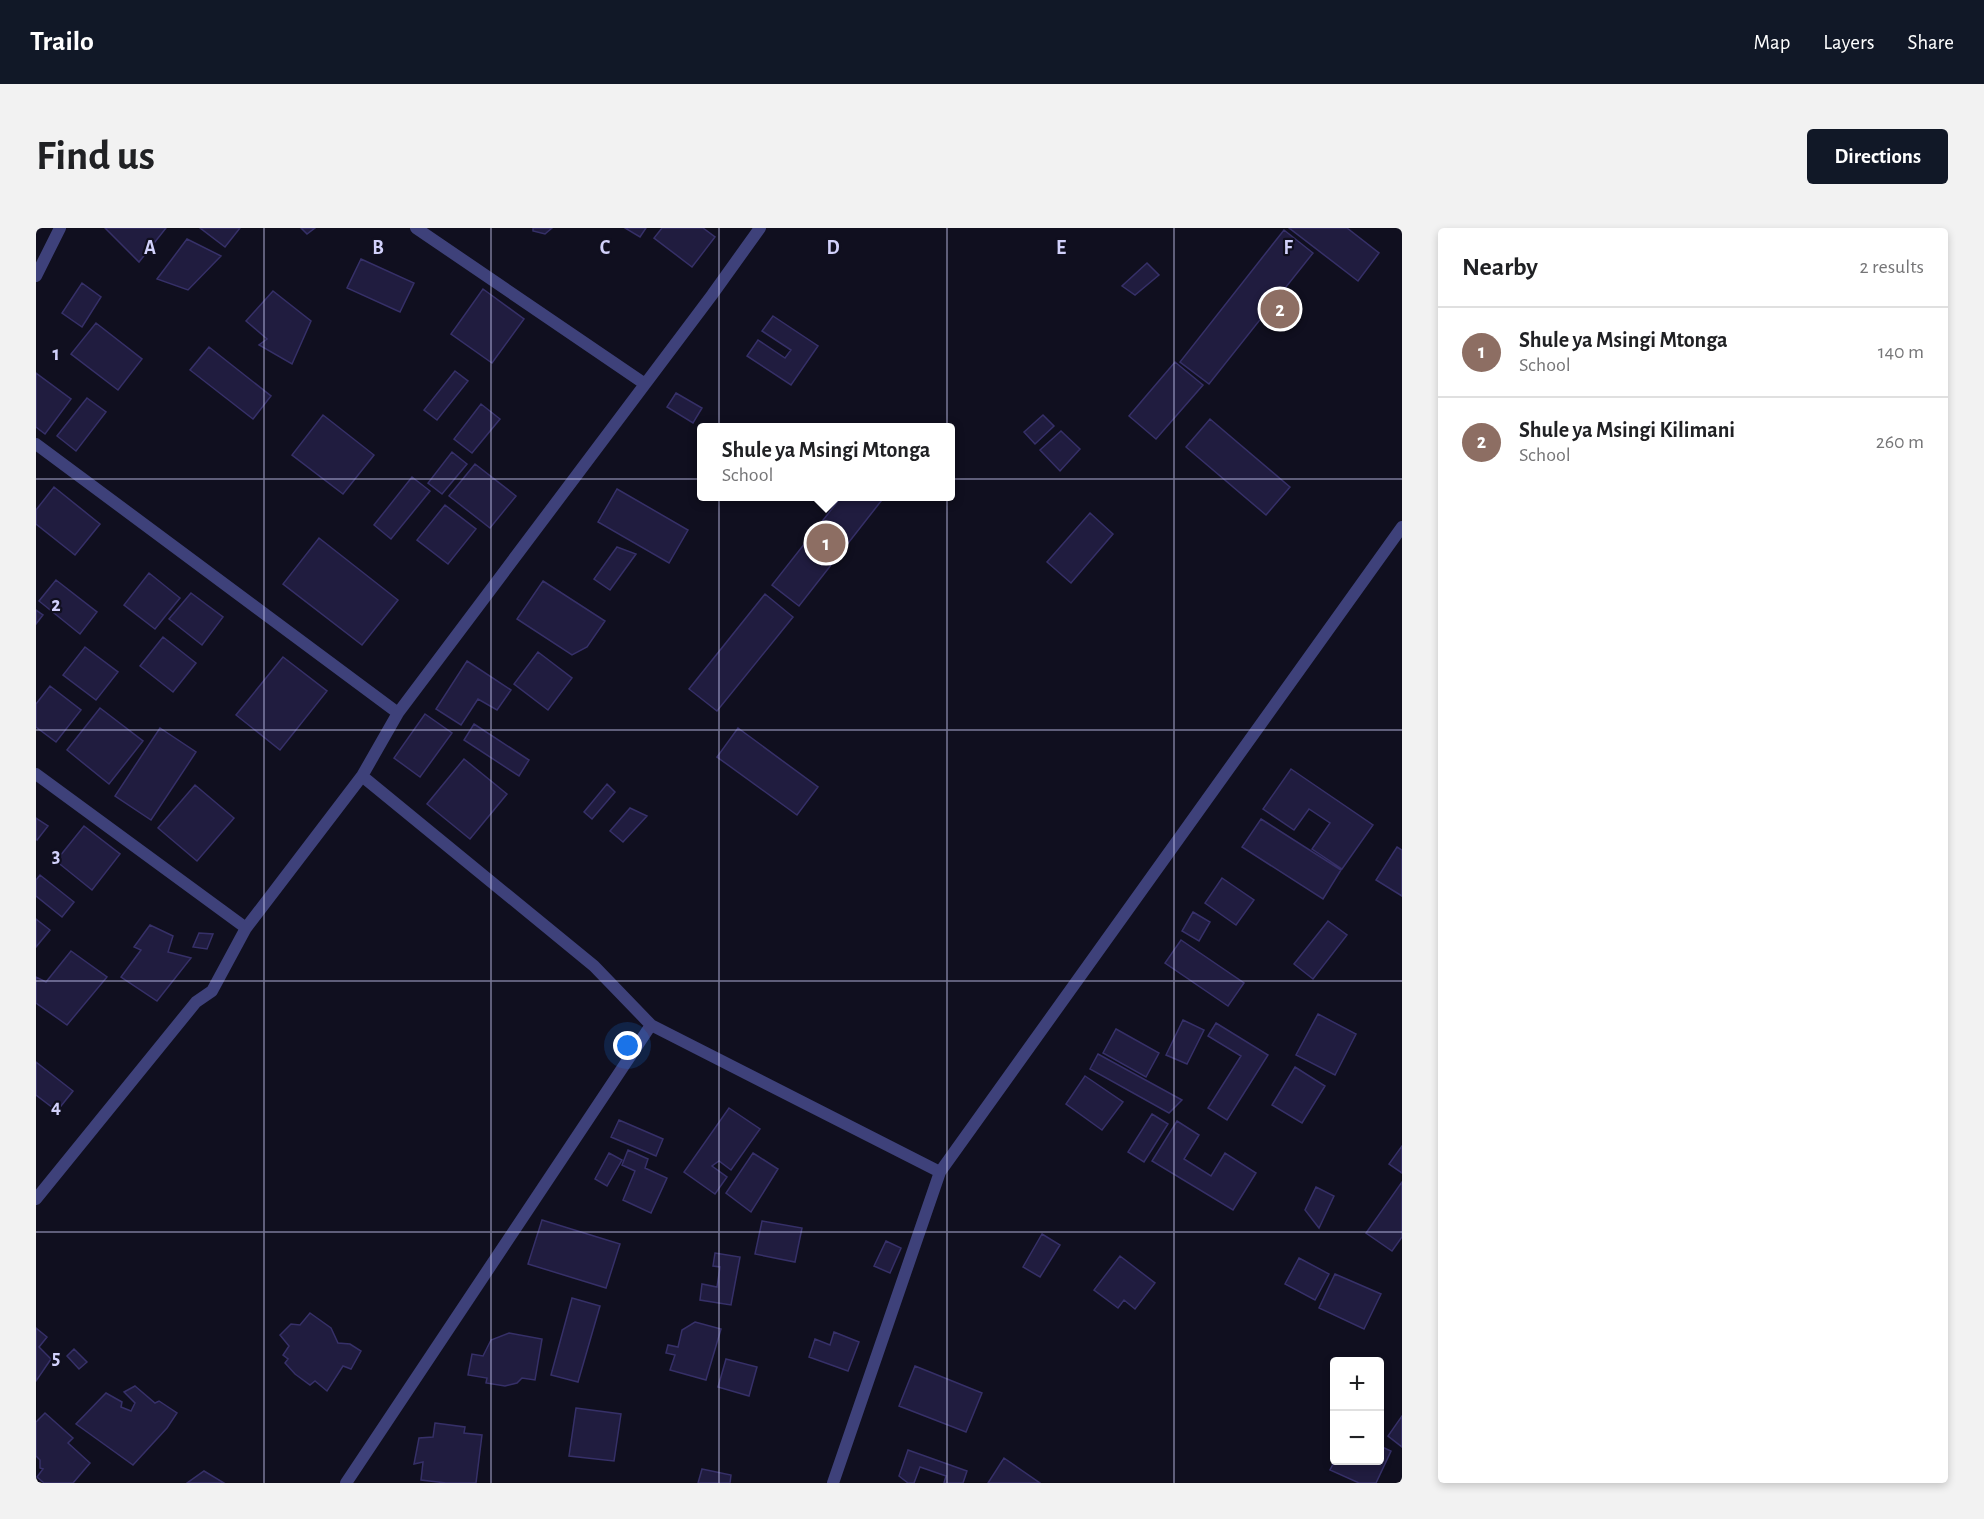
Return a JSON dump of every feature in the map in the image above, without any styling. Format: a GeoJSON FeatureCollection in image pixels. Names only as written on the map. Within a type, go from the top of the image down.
{"type":"FeatureCollection","features":[{"type":"Feature","properties":{"kind":"street"},"geometry":{"type":"LineString","coordinates":[[36,276],[60,228]]}},
{"type":"Feature","properties":{"kind":"street"},"geometry":{"type":"LineString","coordinates":[[416,228],[645,384]]}},
{"type":"Feature","properties":{"kind":"street"},"geometry":{"type":"LineString","coordinates":[[36,1199],[196,1002],[212,991],[246,928],[362,776],[398,713],[760,228]]}},
{"type":"Feature","properties":{"kind":"street"},"geometry":{"type":"LineString","coordinates":[[36,444],[398,713]]}},
{"type":"Feature","properties":{"kind":"street"},"geometry":{"type":"LineString","coordinates":[[833,1483],[940,1172],[1402,527]]}},
{"type":"Feature","properties":{"kind":"street"},"geometry":{"type":"LineString","coordinates":[[36,774],[246,928]]}},
{"type":"Feature","properties":{"kind":"street"},"geometry":{"type":"LineString","coordinates":[[362,776],[594,966],[651,1025],[940,1172]]}},
{"type":"Feature","properties":{"kind":"street"},"geometry":{"type":"LineString","coordinates":[[346,1483],[651,1025]]}},
{"type":"Feature","properties":{"kind":"building"},"geometry":{"type":"Polygon","coordinates":[[[105,228],[166,228],[139,262],[105,228]]]}},
{"type":"Feature","properties":{"kind":"building"},"geometry":{"type":"Polygon","coordinates":[[[200,228],[240,228],[225,247],[200,228]]]}},
{"type":"Feature","properties":{"kind":"building"},"geometry":{"type":"Polygon","coordinates":[[[301,228],[315,228],[307,234],[301,228]]]}},
{"type":"Feature","properties":{"kind":"building"},"geometry":{"type":"Polygon","coordinates":[[[533,228],[552,228],[545,234],[533,231],[533,228]]]}},
{"type":"Feature","properties":{"kind":"building"},"geometry":{"type":"Polygon","coordinates":[[[625,228],[646,228],[640,237],[625,228]]]}},
{"type":"Feature","properties":{"kind":"building"},"geometry":{"type":"Polygon","coordinates":[[[662,228],[703,228],[715,237],[692,267],[654,238],[662,228]]]}},
{"type":"Feature","properties":{"kind":"building"},"geometry":{"type":"Polygon","coordinates":[[[1289,228],[1347,228],[1379,253],[1358,281],[1289,228]]]}},
{"type":"Feature","properties":{"kind":"building"},"geometry":{"type":"Polygon","coordinates":[[[1284,230],[1313,253],[1209,384],[1180,362],[1284,230]]]}},
{"type":"Feature","properties":{"kind":"building"},"geometry":{"type":"Polygon","coordinates":[[[187,239],[221,256],[188,290],[157,279],[187,239]]]}},
{"type":"Feature","properties":{"kind":"building"},"geometry":{"type":"Polygon","coordinates":[[[361,259],[414,283],[400,312],[347,288],[361,259]]]}},
{"type":"Feature","properties":{"kind":"building"},"geometry":{"type":"Polygon","coordinates":[[[1147,263],[1159,275],[1135,295],[1122,286],[1147,263]]]}},
{"type":"Feature","properties":{"kind":"building"},"geometry":{"type":"Polygon","coordinates":[[[82,283],[101,297],[82,327],[62,313],[82,283]]]}},
{"type":"Feature","properties":{"kind":"building"},"geometry":{"type":"Polygon","coordinates":[[[483,289],[524,319],[492,363],[451,334],[483,289]]]}},
{"type":"Feature","properties":{"kind":"building"},"geometry":{"type":"Polygon","coordinates":[[[273,291],[311,321],[292,364],[259,345],[267,339],[246,321],[273,291]]]}},
{"type":"Feature","properties":{"kind":"building"},"geometry":{"type":"Polygon","coordinates":[[[773,316],[818,346],[791,385],[747,356],[758,340],[785,358],[791,350],[762,331],[773,316]]]}},
{"type":"Feature","properties":{"kind":"building"},"geometry":{"type":"Polygon","coordinates":[[[96,323],[142,359],[118,390],[71,354],[96,323]]]}},
{"type":"Feature","properties":{"kind":"building"},"geometry":{"type":"Polygon","coordinates":[[[209,347],[271,396],[253,419],[190,370],[209,347]]]}},
{"type":"Feature","properties":{"kind":"building"},"geometry":{"type":"Polygon","coordinates":[[[1175,362],[1203,385],[1156,439],[1129,416],[1175,362]]]}},
{"type":"Feature","properties":{"kind":"building"},"geometry":{"type":"Polygon","coordinates":[[[455,371],[468,381],[437,420],[424,410],[455,371]]]}},
{"type":"Feature","properties":{"kind":"building"},"geometry":{"type":"Polygon","coordinates":[[[36,373],[71,399],[45,434],[36,427],[36,373]]]}},
{"type":"Feature","properties":{"kind":"building"},"geometry":{"type":"Polygon","coordinates":[[[676,393],[702,408],[693,423],[667,407],[676,393]]]}},
{"type":"Feature","properties":{"kind":"building"},"geometry":{"type":"Polygon","coordinates":[[[87,398],[106,412],[76,451],[57,436],[87,398]]]}},
{"type":"Feature","properties":{"kind":"building"},"geometry":{"type":"Polygon","coordinates":[[[481,404],[500,419],[472,453],[454,439],[481,404]]]}},
{"type":"Feature","properties":{"kind":"building"},"geometry":{"type":"Polygon","coordinates":[[[323,415],[374,455],[343,494],[292,455],[323,415]]]}},
{"type":"Feature","properties":{"kind":"building"},"geometry":{"type":"Polygon","coordinates":[[[1043,415],[1054,426],[1035,444],[1024,432],[1043,415]]]}},
{"type":"Feature","properties":{"kind":"building"},"geometry":{"type":"Polygon","coordinates":[[[1210,419],[1290,487],[1266,515],[1186,447],[1210,419]]]}},
{"type":"Feature","properties":{"kind":"building"},"geometry":{"type":"Polygon","coordinates":[[[1061,431],[1080,449],[1060,471],[1040,450],[1061,431]]]}},
{"type":"Feature","properties":{"kind":"building"},"geometry":{"type":"Polygon","coordinates":[[[452,452],[467,464],[442,494],[428,483],[452,452]]]}},
{"type":"Feature","properties":{"kind":"building"},"geometry":{"type":"Polygon","coordinates":[[[475,464],[516,496],[490,528],[449,496],[475,464]]]}},
{"type":"Feature","properties":{"kind":"building"},"geometry":{"type":"Polygon","coordinates":[[[412,477],[430,491],[391,539],[374,525],[412,477]]]}},
{"type":"Feature","properties":{"kind":"building"},"geometry":{"type":"Polygon","coordinates":[[[54,487],[100,524],[75,555],[36,524],[36,510],[54,487]]]}},
{"type":"Feature","properties":{"kind":"building"},"geometry":{"type":"Polygon","coordinates":[[[617,489],[688,530],[669,563],[598,522],[617,489]]]}},
{"type":"Feature","properties":{"kind":"building"},"geometry":{"type":"Polygon","coordinates":[[[838,501],[881,501],[799,606],[772,585],[838,501]]]}},
{"type":"Feature","properties":{"kind":"building"},"geometry":{"type":"Polygon","coordinates":[[[445,505],[476,529],[448,564],[417,540],[445,505]]]}},
{"type":"Feature","properties":{"kind":"building"},"geometry":{"type":"Polygon","coordinates":[[[1090,513],[1113,534],[1071,583],[1047,562],[1090,513]]]}},
{"type":"Feature","properties":{"kind":"building"},"geometry":{"type":"Polygon","coordinates":[[[319,538],[398,600],[362,645],[283,584],[319,538]]]}},
{"type":"Feature","properties":{"kind":"building"},"geometry":{"type":"Polygon","coordinates":[[[617,547],[636,554],[610,590],[594,579],[617,547]]]}},
{"type":"Feature","properties":{"kind":"building"},"geometry":{"type":"Polygon","coordinates":[[[149,573],[180,598],[155,629],[124,605],[149,573]]]}},
{"type":"Feature","properties":{"kind":"building"},"geometry":{"type":"Polygon","coordinates":[[[56,580],[97,612],[80,634],[39,601],[56,580]]]}},
{"type":"Feature","properties":{"kind":"building"},"geometry":{"type":"Polygon","coordinates":[[[543,581],[605,621],[587,647],[572,655],[517,619],[543,581]]]}},
{"type":"Feature","properties":{"kind":"building"},"geometry":{"type":"Polygon","coordinates":[[[191,593],[223,617],[202,645],[169,619],[191,593]]]}},
{"type":"Feature","properties":{"kind":"building"},"geometry":{"type":"Polygon","coordinates":[[[765,594],[793,617],[717,711],[689,689],[765,594]]]}},
{"type":"Feature","properties":{"kind":"building"},"geometry":{"type":"Polygon","coordinates":[[[36,610],[43,615],[36,624],[36,610]]]}},
{"type":"Feature","properties":{"kind":"building"},"geometry":{"type":"Polygon","coordinates":[[[163,637],[196,663],[173,692],[140,666],[163,637]]]}},
{"type":"Feature","properties":{"kind":"building"},"geometry":{"type":"Polygon","coordinates":[[[85,647],[118,672],[96,700],[63,675],[85,647]]]}},
{"type":"Feature","properties":{"kind":"building"},"geometry":{"type":"Polygon","coordinates":[[[538,652],[572,678],[548,710],[514,684],[538,652]]]}},
{"type":"Feature","properties":{"kind":"building"},"geometry":{"type":"Polygon","coordinates":[[[283,657],[327,691],[280,750],[236,715],[283,657]]]}},
{"type":"Feature","properties":{"kind":"building"},"geometry":{"type":"Polygon","coordinates":[[[467,661],[511,690],[497,710],[478,699],[461,725],[436,709],[467,661]]]}},
{"type":"Feature","properties":{"kind":"building"},"geometry":{"type":"Polygon","coordinates":[[[50,686],[81,710],[56,742],[36,727],[36,704],[50,686]]]}},
{"type":"Feature","properties":{"kind":"building"},"geometry":{"type":"Polygon","coordinates":[[[100,708],[143,741],[109,784],[67,750],[100,708]]]}},
{"type":"Feature","properties":{"kind":"building"},"geometry":{"type":"Polygon","coordinates":[[[425,714],[452,733],[420,777],[394,758],[425,714]]]}},
{"type":"Feature","properties":{"kind":"building"},"geometry":{"type":"Polygon","coordinates":[[[474,724],[529,760],[519,776],[464,740],[474,724]]]}},
{"type":"Feature","properties":{"kind":"building"},"geometry":{"type":"Polygon","coordinates":[[[160,728],[196,752],[151,820],[115,796],[160,728]]]}},
{"type":"Feature","properties":{"kind":"building"},"geometry":{"type":"Polygon","coordinates":[[[738,728],[818,787],[797,815],[717,757],[738,728]]]}},
{"type":"Feature","properties":{"kind":"building"},"geometry":{"type":"Polygon","coordinates":[[[464,759],[507,794],[470,839],[427,804],[464,759]]]}},
{"type":"Feature","properties":{"kind":"building"},"geometry":{"type":"Polygon","coordinates":[[[1291,769],[1373,825],[1342,869],[1312,849],[1330,823],[1309,809],[1294,830],[1263,809],[1291,769]]]}},
{"type":"Feature","properties":{"kind":"building"},"geometry":{"type":"Polygon","coordinates":[[[607,784],[615,792],[592,819],[584,812],[607,784]]]}},
{"type":"Feature","properties":{"kind":"building"},"geometry":{"type":"Polygon","coordinates":[[[195,785],[234,818],[197,861],[158,828],[195,785]]]}},
{"type":"Feature","properties":{"kind":"building"},"geometry":{"type":"Polygon","coordinates":[[[630,808],[647,816],[623,842],[610,831],[630,808]]]}},
{"type":"Feature","properties":{"kind":"building"},"geometry":{"type":"Polygon","coordinates":[[[36,818],[48,826],[37,840],[36,839],[36,818]]]}},
{"type":"Feature","properties":{"kind":"building"},"geometry":{"type":"Polygon","coordinates":[[[1261,819],[1341,870],[1323,899],[1242,847],[1261,819]]]}},
{"type":"Feature","properties":{"kind":"building"},"geometry":{"type":"Polygon","coordinates":[[[84,826],[120,854],[92,890],[56,861],[84,826]]]}},
{"type":"Feature","properties":{"kind":"building"},"geometry":{"type":"Polygon","coordinates":[[[1397,847],[1402,850],[1402,896],[1376,880],[1397,847]]]}},
{"type":"Feature","properties":{"kind":"building"},"geometry":{"type":"Polygon","coordinates":[[[40,875],[74,902],[62,917],[36,896],[36,880],[40,875]]]}},
{"type":"Feature","properties":{"kind":"building"},"geometry":{"type":"Polygon","coordinates":[[[1222,878],[1254,900],[1236,925],[1205,903],[1222,878]]]}},
{"type":"Feature","properties":{"kind":"building"},"geometry":{"type":"Polygon","coordinates":[[[1193,912],[1210,922],[1199,941],[1182,931],[1193,912]]]}},
{"type":"Feature","properties":{"kind":"building"},"geometry":{"type":"Polygon","coordinates":[[[36,919],[50,930],[36,947],[36,919]]]}},
{"type":"Feature","properties":{"kind":"building"},"geometry":{"type":"Polygon","coordinates":[[[1328,921],[1347,935],[1313,979],[1294,964],[1328,921]]]}},
{"type":"Feature","properties":{"kind":"building"},"geometry":{"type":"Polygon","coordinates":[[[150,925],[173,936],[168,952],[191,958],[157,1001],[121,977],[141,950],[134,947],[150,925]]]}},
{"type":"Feature","properties":{"kind":"building"},"geometry":{"type":"Polygon","coordinates":[[[199,933],[213,934],[207,949],[193,947],[199,933]]]}},
{"type":"Feature","properties":{"kind":"building"},"geometry":{"type":"Polygon","coordinates":[[[1181,940],[1244,983],[1228,1006],[1165,963],[1181,940]]]}},
{"type":"Feature","properties":{"kind":"building"},"geometry":{"type":"Polygon","coordinates":[[[71,951],[107,977],[67,1025],[36,1003],[36,977],[46,982],[71,951]]]}},
{"type":"Feature","properties":{"kind":"building"},"geometry":{"type":"Polygon","coordinates":[[[1318,1014],[1356,1034],[1335,1075],[1296,1055],[1318,1014]]]}},
{"type":"Feature","properties":{"kind":"building"},"geometry":{"type":"Polygon","coordinates":[[[1183,1020],[1204,1030],[1187,1064],[1166,1055],[1183,1020]]]}},
{"type":"Feature","properties":{"kind":"building"},"geometry":{"type":"Polygon","coordinates":[[[1216,1023],[1268,1055],[1227,1120],[1208,1108],[1241,1056],[1208,1036],[1216,1023]]]}},
{"type":"Feature","properties":{"kind":"building"},"geometry":{"type":"Polygon","coordinates":[[[1116,1029],[1159,1053],[1146,1077],[1103,1053],[1116,1029]]]}},
{"type":"Feature","properties":{"kind":"building"},"geometry":{"type":"Polygon","coordinates":[[[1098,1054],[1182,1100],[1169,1113],[1090,1069],[1098,1054]]]}},
{"type":"Feature","properties":{"kind":"building"},"geometry":{"type":"Polygon","coordinates":[[[36,1062],[73,1091],[57,1111],[36,1095],[36,1062]]]}},
{"type":"Feature","properties":{"kind":"building"},"geometry":{"type":"Polygon","coordinates":[[[1295,1067],[1325,1086],[1302,1123],[1272,1105],[1295,1067]]]}},
{"type":"Feature","properties":{"kind":"building"},"geometry":{"type":"Polygon","coordinates":[[[1085,1076],[1123,1102],[1102,1130],[1066,1104],[1085,1076]]]}},
{"type":"Feature","properties":{"kind":"building"},"geometry":{"type":"Polygon","coordinates":[[[729,1108],[760,1129],[731,1170],[719,1161],[712,1166],[727,1177],[715,1194],[684,1172],[729,1108]]]}},
{"type":"Feature","properties":{"kind":"building"},"geometry":{"type":"Polygon","coordinates":[[[1152,1114],[1168,1124],[1144,1162],[1128,1152],[1152,1114]]]}},
{"type":"Feature","properties":{"kind":"building"},"geometry":{"type":"Polygon","coordinates":[[[619,1120],[663,1139],[656,1156],[611,1137],[619,1120]]]}},
{"type":"Feature","properties":{"kind":"building"},"geometry":{"type":"Polygon","coordinates":[[[1177,1121],[1199,1135],[1184,1159],[1211,1176],[1225,1153],[1256,1173],[1233,1210],[1152,1161],[1177,1121]]]}},
{"type":"Feature","properties":{"kind":"building"},"geometry":{"type":"Polygon","coordinates":[[[1402,1146],[1402,1173],[1389,1164],[1402,1146]]]}},
{"type":"Feature","properties":{"kind":"building"},"geometry":{"type":"Polygon","coordinates":[[[628,1150],[648,1159],[645,1168],[667,1178],[651,1213],[623,1200],[635,1171],[622,1165],[628,1150]]]}},
{"type":"Feature","properties":{"kind":"building"},"geometry":{"type":"Polygon","coordinates":[[[609,1153],[622,1160],[607,1186],[595,1179],[609,1153]]]}},
{"type":"Feature","properties":{"kind":"building"},"geometry":{"type":"Polygon","coordinates":[[[753,1153],[778,1169],[751,1212],[726,1193],[753,1153]]]}},
{"type":"Feature","properties":{"kind":"building"},"geometry":{"type":"Polygon","coordinates":[[[1402,1182],[1402,1237],[1392,1251],[1366,1233],[1402,1182]]]}},
{"type":"Feature","properties":{"kind":"building"},"geometry":{"type":"Polygon","coordinates":[[[1316,1187],[1334,1196],[1319,1228],[1305,1210],[1316,1187]]]}},
{"type":"Feature","properties":{"kind":"building"},"geometry":{"type":"Polygon","coordinates":[[[542,1220],[620,1244],[606,1288],[528,1264],[542,1220]]]}},
{"type":"Feature","properties":{"kind":"building"},"geometry":{"type":"Polygon","coordinates":[[[762,1221],[802,1228],[795,1262],[755,1254],[762,1221]]]}},
{"type":"Feature","properties":{"kind":"building"},"geometry":{"type":"Polygon","coordinates":[[[1042,1234],[1060,1245],[1040,1277],[1023,1267],[1042,1234]]]}},
{"type":"Feature","properties":{"kind":"building"},"geometry":{"type":"Polygon","coordinates":[[[886,1241],[901,1248],[890,1273],[874,1266],[886,1241]]]}},
{"type":"Feature","properties":{"kind":"building"},"geometry":{"type":"Polygon","coordinates":[[[715,1253],[740,1257],[731,1305],[700,1300],[702,1284],[717,1287],[720,1267],[713,1266],[715,1253]]]}},
{"type":"Feature","properties":{"kind":"building"},"geometry":{"type":"Polygon","coordinates":[[[1120,1256],[1155,1283],[1135,1309],[1124,1300],[1118,1308],[1094,1290],[1120,1256]]]}},
{"type":"Feature","properties":{"kind":"building"},"geometry":{"type":"Polygon","coordinates":[[[1299,1258],[1329,1274],[1315,1300],[1285,1284],[1299,1258]]]}},
{"type":"Feature","properties":{"kind":"building"},"geometry":{"type":"Polygon","coordinates":[[[1335,1274],[1381,1294],[1364,1329],[1319,1308],[1335,1274]]]}},
{"type":"Feature","properties":{"kind":"building"},"geometry":{"type":"Polygon","coordinates":[[[572,1298],[600,1306],[578,1382],[551,1375],[572,1298]]]}},
{"type":"Feature","properties":{"kind":"building"},"geometry":{"type":"Polygon","coordinates":[[[310,1313],[331,1328],[338,1343],[350,1344],[361,1351],[351,1369],[343,1366],[327,1391],[315,1381],[310,1385],[295,1374],[285,1363],[288,1359],[283,1355],[289,1346],[280,1335],[291,1324],[300,1325],[310,1313]]]}},
{"type":"Feature","properties":{"kind":"building"},"geometry":{"type":"Polygon","coordinates":[[[695,1322],[721,1329],[706,1380],[670,1370],[675,1355],[666,1353],[668,1345],[678,1347],[682,1330],[695,1322]]]}},
{"type":"Feature","properties":{"kind":"building"},"geometry":{"type":"Polygon","coordinates":[[[36,1328],[47,1337],[39,1347],[51,1359],[36,1381],[36,1328]]]}},
{"type":"Feature","properties":{"kind":"building"},"geometry":{"type":"Polygon","coordinates":[[[834,1332],[859,1342],[848,1371],[809,1357],[815,1339],[830,1345],[834,1332]]]}},
{"type":"Feature","properties":{"kind":"building"},"geometry":{"type":"Polygon","coordinates":[[[509,1333],[542,1339],[535,1380],[522,1378],[517,1383],[505,1386],[486,1383],[487,1378],[468,1375],[472,1354],[483,1356],[491,1340],[509,1333]]]}},
{"type":"Feature","properties":{"kind":"building"},"geometry":{"type":"Polygon","coordinates":[[[74,1349],[87,1362],[79,1369],[67,1356],[74,1349]]]}},
{"type":"Feature","properties":{"kind":"building"},"geometry":{"type":"Polygon","coordinates":[[[726,1359],[757,1367],[749,1396],[718,1387],[726,1359]]]}},
{"type":"Feature","properties":{"kind":"building"},"geometry":{"type":"Polygon","coordinates":[[[915,1366],[982,1393],[966,1432],[899,1406],[915,1366]]]}},
{"type":"Feature","properties":{"kind":"building"},"geometry":{"type":"Polygon","coordinates":[[[135,1386],[155,1403],[159,1401],[177,1413],[167,1428],[133,1465],[76,1424],[106,1393],[122,1402],[121,1407],[131,1411],[135,1403],[124,1392],[135,1386]]]}},
{"type":"Feature","properties":{"kind":"building"},"geometry":{"type":"Polygon","coordinates":[[[576,1408],[621,1414],[614,1461],[569,1456],[576,1408]]]}},
{"type":"Feature","properties":{"kind":"building"},"geometry":{"type":"Polygon","coordinates":[[[45,1413],[73,1438],[68,1443],[90,1463],[73,1483],[44,1483],[37,1477],[43,1469],[40,1468],[40,1460],[36,1456],[36,1422],[45,1413]]]}},
{"type":"Feature","properties":{"kind":"building"},"geometry":{"type":"Polygon","coordinates":[[[1402,1416],[1402,1447],[1388,1436],[1402,1416]]]}},
{"type":"Feature","properties":{"kind":"building"},"geometry":{"type":"Polygon","coordinates":[[[435,1423],[465,1427],[464,1433],[482,1435],[476,1483],[421,1480],[423,1462],[414,1464],[419,1438],[433,1437],[435,1423]]]}},
{"type":"Feature","properties":{"kind":"building"},"geometry":{"type":"Polygon","coordinates":[[[1384,1448],[1391,1451],[1376,1483],[1359,1483],[1330,1470],[1332,1465],[1384,1465],[1384,1448]]]}},
{"type":"Feature","properties":{"kind":"building"},"geometry":{"type":"Polygon","coordinates":[[[908,1450],[967,1471],[963,1483],[944,1483],[946,1476],[920,1467],[914,1483],[908,1483],[899,1476],[908,1450]]]}},
{"type":"Feature","properties":{"kind":"building"},"geometry":{"type":"Polygon","coordinates":[[[1004,1458],[1040,1483],[988,1483],[1004,1458]]]}},
{"type":"Feature","properties":{"kind":"building"},"geometry":{"type":"Polygon","coordinates":[[[702,1469],[731,1475],[730,1483],[698,1483],[702,1469]]]}},
{"type":"Feature","properties":{"kind":"building"},"geometry":{"type":"Polygon","coordinates":[[[204,1471],[224,1483],[187,1483],[204,1471]]]}},
{"type":"Feature","properties":{"kind":"place","name":"Shule ya Msingi Kilimani"},"geometry":{"type":"Point","coordinates":[1280,309]}},
{"type":"Feature","properties":{"kind":"place","name":"Shule ya Msingi Mtonga"},"geometry":{"type":"Point","coordinates":[826,543]}}]}
